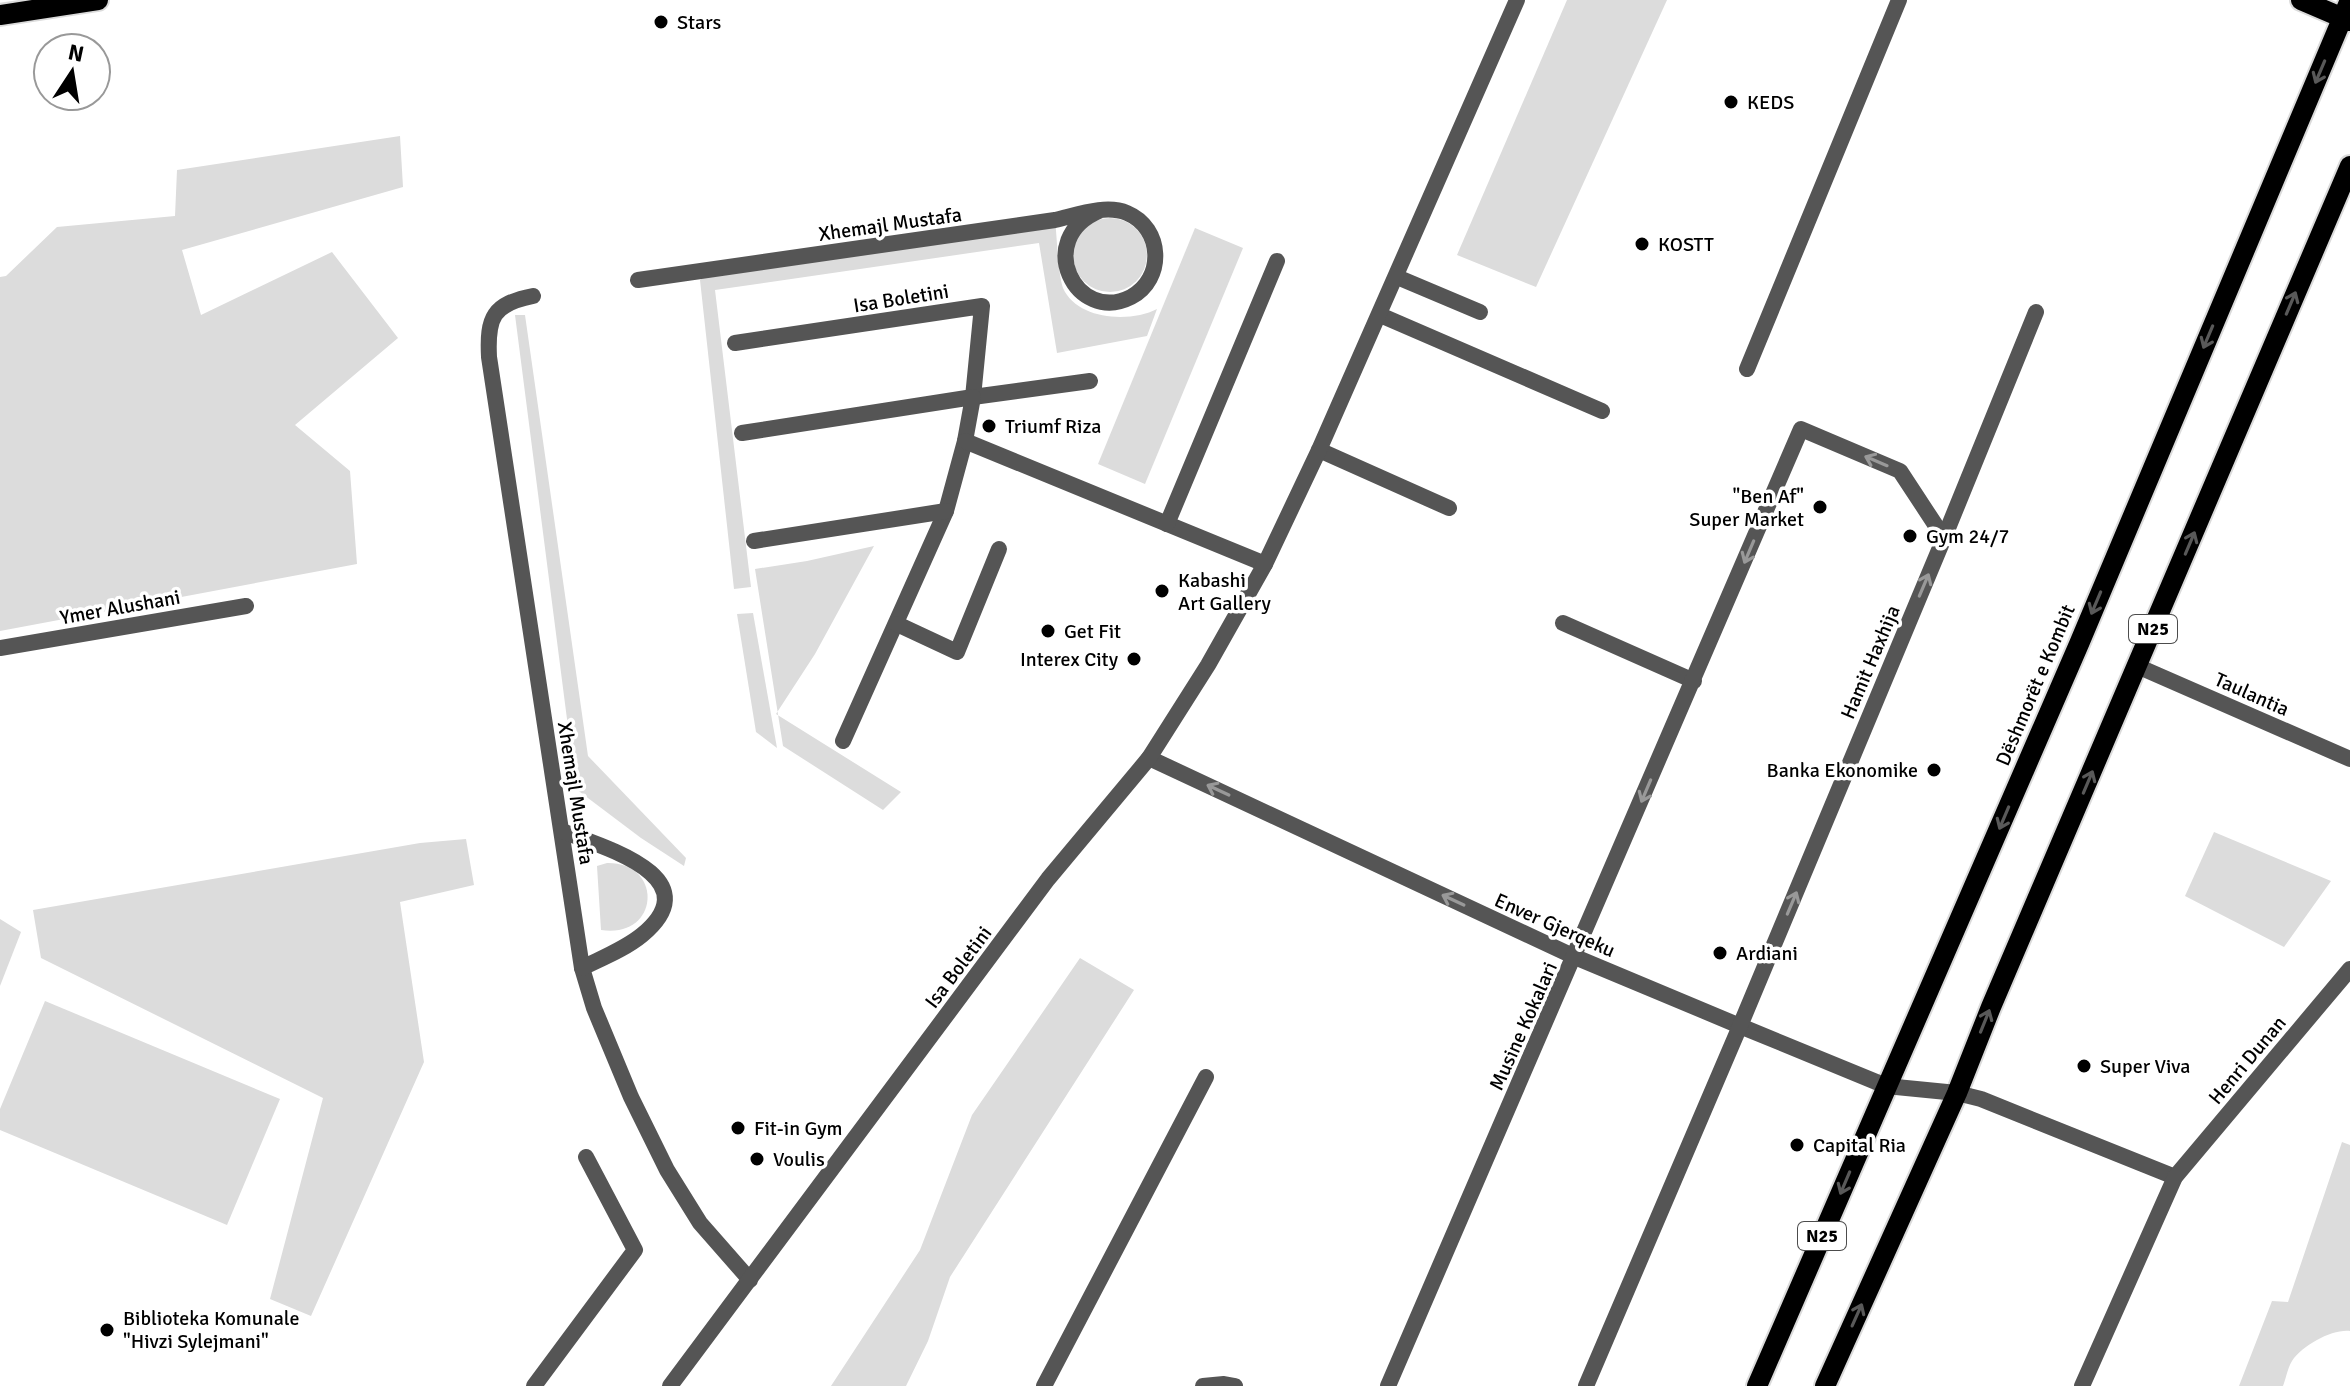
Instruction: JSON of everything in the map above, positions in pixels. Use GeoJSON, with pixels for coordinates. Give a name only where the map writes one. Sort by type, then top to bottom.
{"type":"FeatureCollection","features":[{"type":"Feature","properties":{"kind":"main road"},"geometry":{"type":"LineString","coordinates":[[0,15],[98,0]]}},
{"type":"Feature","properties":{"kind":"main road"},"geometry":{"type":"LineString","coordinates":[[2301,0],[2348,13]]}},
{"type":"Feature","properties":{"kind":"main road","name":"Dëshmorët e Kombit"},"geometry":{"type":"LineString","coordinates":[[1757,1386],[1935,980],[2348,13]]}},
{"type":"Feature","properties":{"kind":"main road","name":"N25"},"geometry":{"type":"LineString","coordinates":[[1825,1386],[1957,1093],[2350,166]]}},
{"type":"Feature","properties":{"kind":"street","name":"Isa Boletini"},"geometry":{"type":"LineString","coordinates":[[670,1386],[1048,879],[1149,758],[1208,665],[1265,564],[1319,450],[1517,0]]}},
{"type":"Feature","properties":{"kind":"street"},"geometry":{"type":"LineString","coordinates":[[1747,369],[1899,0]]}},
{"type":"Feature","properties":{"kind":"street","name":"Xhemajl Mustafa"},"geometry":{"type":"LineString","coordinates":[[638,280],[1010,227],[1099,211],[1113,210],[1141,222],[1151,233],[1156,247],[1156,263],[1151,278],[1130,298],[1115,302],[1099,301],[1085,295],[1074,285],[1064,256],[1066,241],[1074,228],[1084,217],[1099,211]]}},
{"type":"Feature","properties":{"kind":"street"},"geometry":{"type":"LineString","coordinates":[[1167,524],[1277,261]]}},
{"type":"Feature","properties":{"kind":"street"},"geometry":{"type":"LineString","coordinates":[[1397,277],[1480,312]]}},
{"type":"Feature","properties":{"kind":"street","name":"Xhemajl Mustafa"},"geometry":{"type":"LineString","coordinates":[[533,296],[509,301],[498,310],[489,323],[488,338],[526,610],[582,968],[594,1008],[625,1085],[667,1170],[700,1223],[750,1280]]}},
{"type":"Feature","properties":{"kind":"street","name":"Isa Boletini"},"geometry":{"type":"LineString","coordinates":[[735,343],[982,306],[973,397],[946,511],[843,741]]}},
{"type":"Feature","properties":{"kind":"street","name":"Hamit Haxhija"},"geometry":{"type":"LineString","coordinates":[[1586,1386],[1740,1026],[2036,312]]}},
{"type":"Feature","properties":{"kind":"street"},"geometry":{"type":"LineString","coordinates":[[1380,315],[1602,411]]}},
{"type":"Feature","properties":{"kind":"street"},"geometry":{"type":"LineString","coordinates":[[742,433],[1090,381]]}},
{"type":"Feature","properties":{"kind":"street","name":"Musine Kokalari"},"geometry":{"type":"LineString","coordinates":[[1388,1386],[1801,429],[1900,471],[1944,538]]}},
{"type":"Feature","properties":{"kind":"street"},"geometry":{"type":"LineString","coordinates":[[965,441],[1265,564]]}},
{"type":"Feature","properties":{"kind":"street"},"geometry":{"type":"LineString","coordinates":[[1319,450],[1449,508]]}},
{"type":"Feature","properties":{"kind":"street"},"geometry":{"type":"LineString","coordinates":[[754,541],[946,511]]}},
{"type":"Feature","properties":{"kind":"street"},"geometry":{"type":"LineString","coordinates":[[897,624],[957,652],[999,549]]}},
{"type":"Feature","properties":{"kind":"street","name":"Ymer Alushani"},"geometry":{"type":"LineString","coordinates":[[0,648],[246,606]]}},
{"type":"Feature","properties":{"kind":"street"},"geometry":{"type":"LineString","coordinates":[[1563,623],[1694,681]]}},
{"type":"Feature","properties":{"kind":"street","name":"Taulantia"},"geometry":{"type":"LineString","coordinates":[[2137,666],[2350,759]]}},
{"type":"Feature","properties":{"kind":"street","name":"Enver Gjerqeku"},"geometry":{"type":"LineString","coordinates":[[1149,758],[1575,957],[1886,1086],[1957,1093],[1981,1099],[2175,1177]]}},
{"type":"Feature","properties":{"kind":"street"},"geometry":{"type":"LineString","coordinates":[[562,831],[642,865],[658,878],[664,892],[663,907],[654,923],[640,937],[582,968]]}},
{"type":"Feature","properties":{"kind":"street","name":"Henri Dunan"},"geometry":{"type":"LineString","coordinates":[[2082,1386],[2175,1177],[2350,969]]}},
{"type":"Feature","properties":{"kind":"street"},"geometry":{"type":"LineString","coordinates":[[1044,1386],[1206,1077]]}},
{"type":"Feature","properties":{"kind":"street"},"geometry":{"type":"LineString","coordinates":[[534,1386],[635,1250],[586,1157]]}},
{"type":"Feature","properties":{"kind":"street"},"geometry":{"type":"LineString","coordinates":[[1203,1386],[1235,1386]]}},
{"type":"Feature","properties":{"kind":"shaded area"},"geometry":{"type":"Polygon","coordinates":[[[1567,0],[1667,0],[1536,287],[1457,255],[1567,0]]]}},
{"type":"Feature","properties":{"kind":"shaded area"},"geometry":{"type":"Polygon","coordinates":[[[400,136],[403,187],[182,250],[201,315],[332,252],[398,338],[295,425],[350,471],[357,564],[0,631],[0,277],[6,276],[57,227],[175,216],[177,170],[400,136]]]}},
{"type":"Feature","properties":{"kind":"shaded area"},"geometry":{"type":"Polygon","coordinates":[[[1110,218],[1124,221],[1136,229],[1144,241],[1147,255],[1144,269],[1136,281],[1124,289],[1110,292],[1096,289],[1084,281],[1076,269],[1073,255],[1076,241],[1084,229],[1096,221],[1110,218]]]}},
{"type":"Feature","properties":{"kind":"shaded area"},"geometry":{"type":"Polygon","coordinates":[[[1055,220],[1061,282],[1070,299],[1080,307],[1105,316],[1133,316],[1157,309],[1147,336],[1057,353],[1039,243],[715,290],[751,587],[734,589],[700,280],[714,270],[1055,220]]]}},
{"type":"Feature","properties":{"kind":"shaded area"},"geometry":{"type":"Polygon","coordinates":[[[1195,228],[1243,248],[1145,484],[1098,464],[1195,228]]]}},
{"type":"Feature","properties":{"kind":"shaded area"},"geometry":{"type":"Polygon","coordinates":[[[515,315],[525,315],[588,756],[686,858],[684,866],[576,789],[515,315]]]}},
{"type":"Feature","properties":{"kind":"shaded area"},"geometry":{"type":"Polygon","coordinates":[[[874,546],[815,654],[778,712],[755,569],[874,546]]]}},
{"type":"Feature","properties":{"kind":"shaded area"},"geometry":{"type":"Polygon","coordinates":[[[753,613],[777,748],[756,732],[737,614],[753,613]]]}},
{"type":"Feature","properties":{"kind":"shaded area"},"geometry":{"type":"Polygon","coordinates":[[[778,715],[901,792],[883,810],[783,746],[778,715]]]}},
{"type":"Feature","properties":{"kind":"shaded area"},"geometry":{"type":"Polygon","coordinates":[[[2214,832],[2331,881],[2284,947],[2185,896],[2214,832]]]}},
{"type":"Feature","properties":{"kind":"shaded area"},"geometry":{"type":"Polygon","coordinates":[[[466,839],[474,885],[400,902],[424,1062],[311,1316],[270,1299],[323,1098],[41,958],[33,910],[420,843],[466,839]]]}},
{"type":"Feature","properties":{"kind":"shaded area"},"geometry":{"type":"Polygon","coordinates":[[[607,863],[626,866],[638,874],[646,886],[648,900],[644,912],[635,923],[621,930],[601,930],[597,866],[607,863]]]}},
{"type":"Feature","properties":{"kind":"shaded area"},"geometry":{"type":"Polygon","coordinates":[[[0,919],[21,932],[0,986],[0,919]]]}},
{"type":"Feature","properties":{"kind":"shaded area"},"geometry":{"type":"Polygon","coordinates":[[[1080,958],[1134,990],[950,1277],[928,1341],[906,1386],[831,1386],[920,1250],[972,1115],[1080,958]]]}},
{"type":"Feature","properties":{"kind":"shaded area"},"geometry":{"type":"Polygon","coordinates":[[[45,1001],[280,1099],[227,1225],[0,1130],[0,1109],[45,1001]]]}},
{"type":"Feature","properties":{"kind":"shaded area"},"geometry":{"type":"Polygon","coordinates":[[[2342,1142],[2350,1145],[2350,1331],[2327,1335],[2303,1349],[2291,1363],[2283,1386],[2239,1386],[2272,1301],[2288,1302],[2342,1142]]]}},
{"type":"Feature","properties":{"kind":"place","name":"Stars"},"geometry":{"type":"Point","coordinates":[661,22]}},
{"type":"Feature","properties":{"kind":"place","name":"KEDS"},"geometry":{"type":"Point","coordinates":[1731,102]}},
{"type":"Feature","properties":{"kind":"place","name":"KOSTT"},"geometry":{"type":"Point","coordinates":[1642,244]}},
{"type":"Feature","properties":{"kind":"place","name":"Triumf Riza"},"geometry":{"type":"Point","coordinates":[989,426]}},
{"type":"Feature","properties":{"kind":"place","name":"\"Ben Af\" Super Market"},"geometry":{"type":"Point","coordinates":[1820,507]}},
{"type":"Feature","properties":{"kind":"place","name":"Gym 24/7"},"geometry":{"type":"Point","coordinates":[1910,536]}},
{"type":"Feature","properties":{"kind":"place","name":"Kabashi Art Gallery"},"geometry":{"type":"Point","coordinates":[1162,591]}},
{"type":"Feature","properties":{"kind":"place","name":"Get Fit"},"geometry":{"type":"Point","coordinates":[1048,631]}},
{"type":"Feature","properties":{"kind":"place","name":"Interex City"},"geometry":{"type":"Point","coordinates":[1134,659]}},
{"type":"Feature","properties":{"kind":"place","name":"Banka Ekonomike"},"geometry":{"type":"Point","coordinates":[1934,770]}},
{"type":"Feature","properties":{"kind":"place","name":"Ardiani"},"geometry":{"type":"Point","coordinates":[1720,953]}},
{"type":"Feature","properties":{"kind":"place","name":"Super Viva"},"geometry":{"type":"Point","coordinates":[2084,1066]}},
{"type":"Feature","properties":{"kind":"place","name":"Fit-in Gym"},"geometry":{"type":"Point","coordinates":[738,1128]}},
{"type":"Feature","properties":{"kind":"place","name":"Capital Ria"},"geometry":{"type":"Point","coordinates":[1797,1145]}},
{"type":"Feature","properties":{"kind":"place","name":"Voulis"},"geometry":{"type":"Point","coordinates":[757,1159]}},
{"type":"Feature","properties":{"kind":"place","name":"Biblioteka Komunale \"Hivzi Sylejmani\""},"geometry":{"type":"Point","coordinates":[107,1330]}}]}
